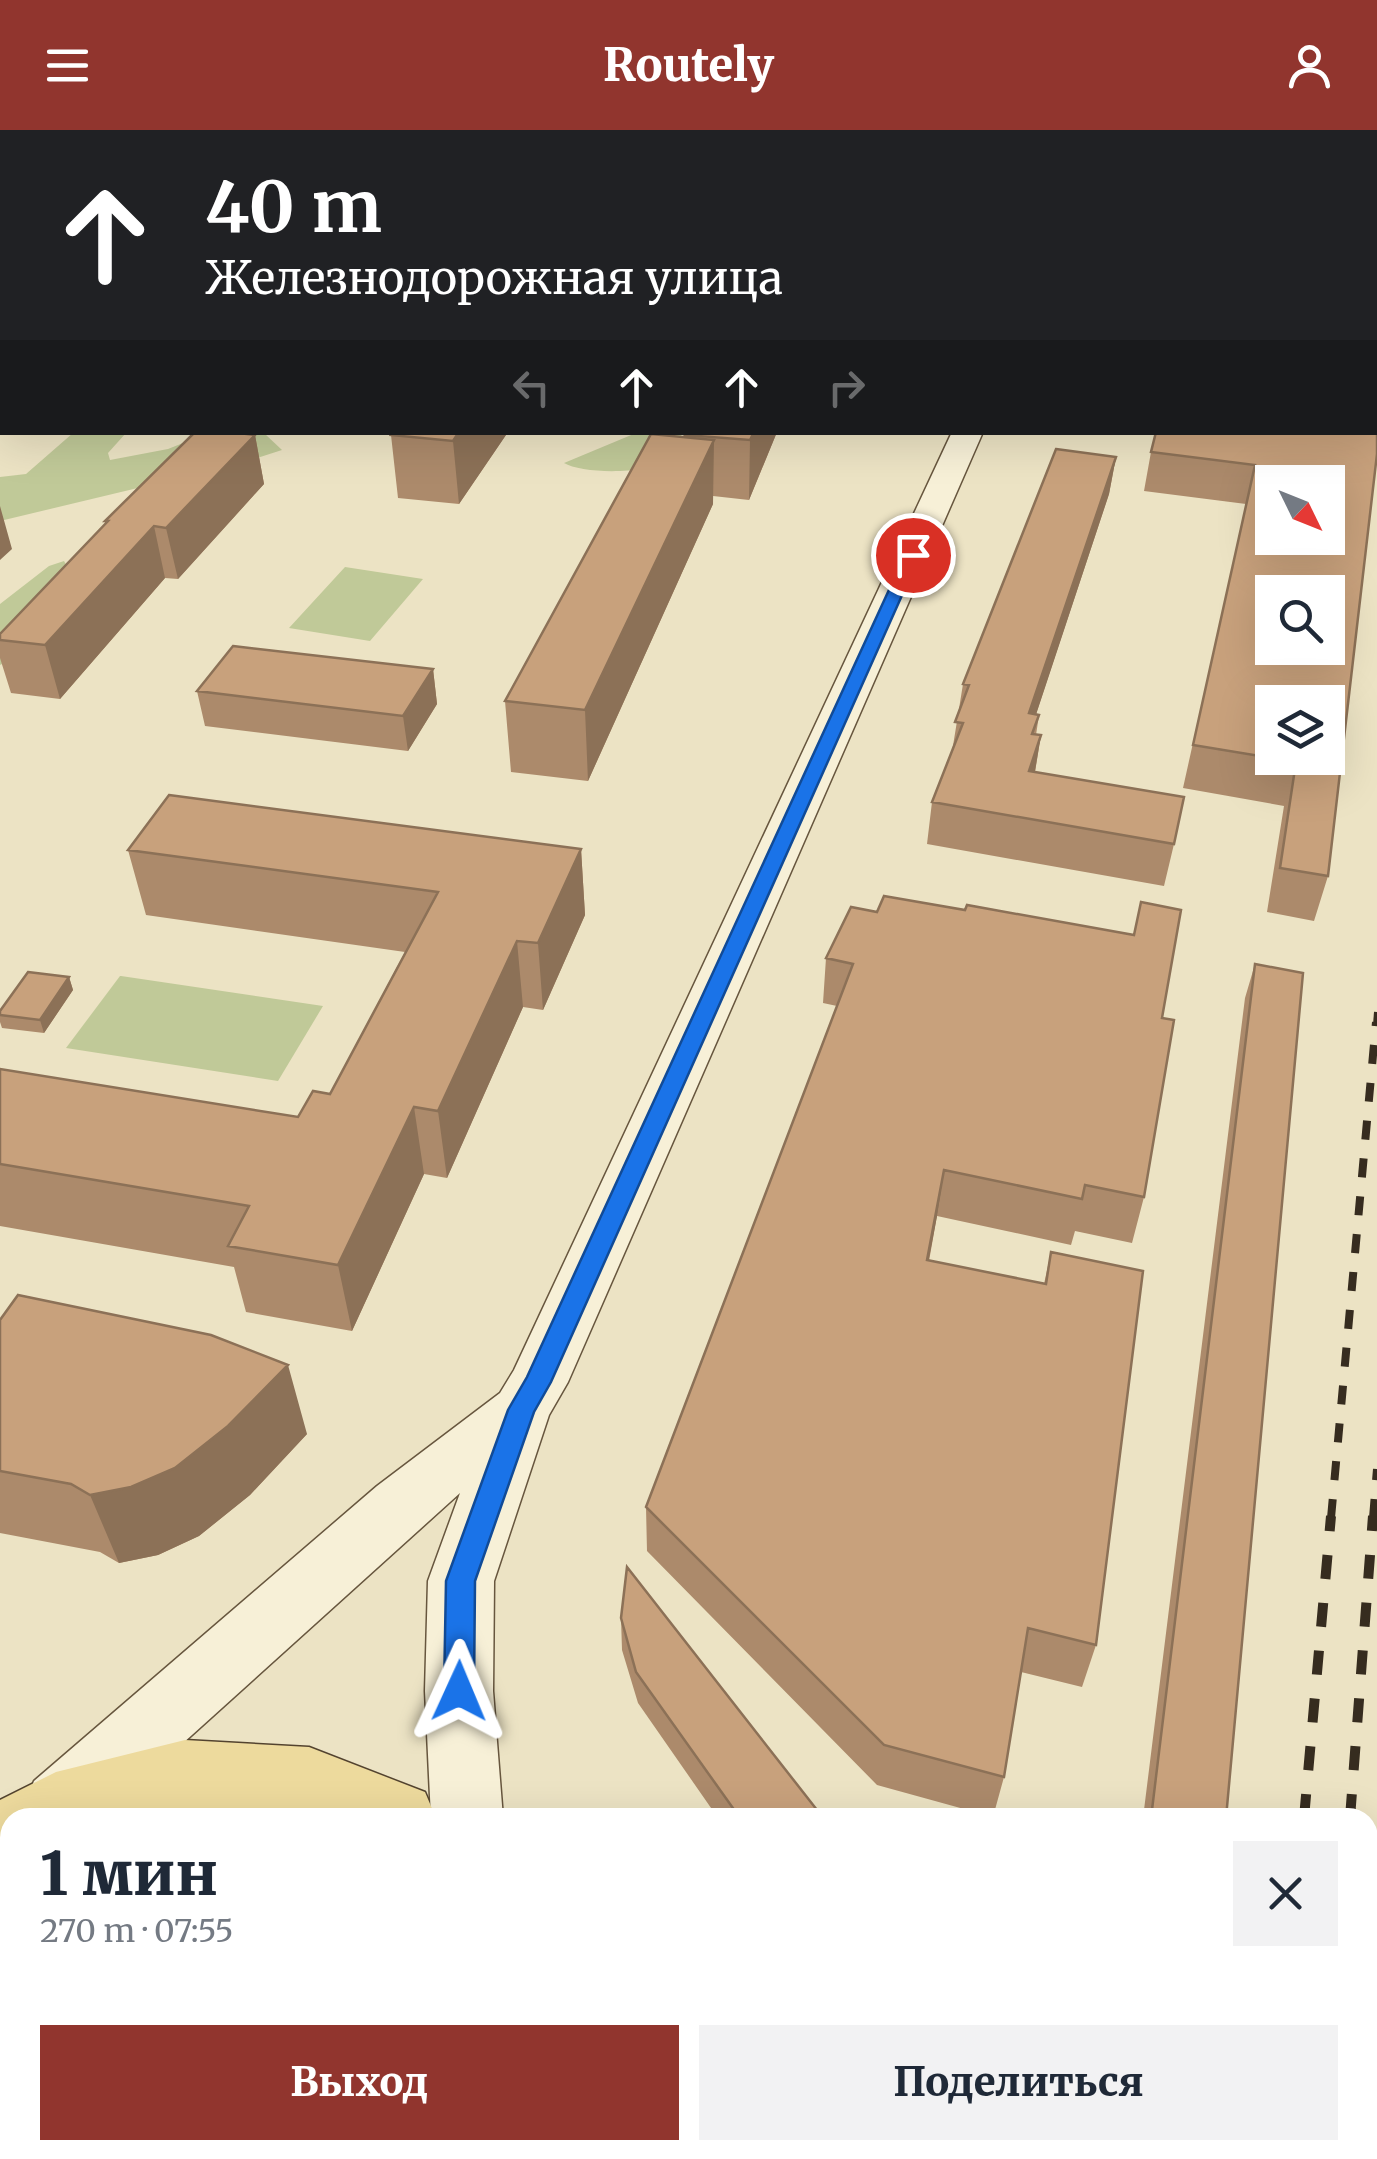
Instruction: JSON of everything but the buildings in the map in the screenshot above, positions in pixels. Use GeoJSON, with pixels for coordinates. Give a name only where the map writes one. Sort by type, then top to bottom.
{"type":"FeatureCollection","features":[{"type":"Feature","properties":{"kind":"main road"},"geometry":{"type":"LineString","coordinates":[[82,1808],[185,1776],[309,1783],[373,1808]]}},
{"type":"Feature","properties":{"kind":"street"},"geometry":{"type":"LineString","coordinates":[[467,1808],[459,1691],[460,1581],[522,1410],[967,435]]}},
{"type":"Feature","properties":{"kind":"street"},"geometry":{"type":"LineString","coordinates":[[47,1808],[399,1505],[522,1410]]}},
{"type":"Feature","properties":{"kind":"green space"},"geometry":{"type":"Polygon","coordinates":[[[71,435],[124,435],[108,453],[110,460],[168,449],[193,439],[231,435],[266,435],[282,450],[0,521],[0,477],[26,474],[71,435]]]}},
{"type":"Feature","properties":{"kind":"green space"},"geometry":{"type":"Polygon","coordinates":[[[631,435],[682,435],[665,459],[645,468],[600,471],[564,463],[631,435]]]}},
{"type":"Feature","properties":{"kind":"green space"},"geometry":{"type":"Polygon","coordinates":[[[64,561],[68,568],[10,660],[0,665],[0,604],[49,566],[64,561]]]}},
{"type":"Feature","properties":{"kind":"green space"},"geometry":{"type":"Polygon","coordinates":[[[345,567],[423,579],[370,641],[289,628],[345,567]]]}},
{"type":"Feature","properties":{"kind":"green space"},"geometry":{"type":"Polygon","coordinates":[[[120,976],[323,1006],[278,1081],[66,1048],[120,976]]]}},
{"type":"Feature","properties":{"kind":"railway"},"geometry":{"type":"LineString","coordinates":[[1376,1025],[1377,1012]]}},
{"type":"Feature","properties":{"kind":"railway"},"geometry":{"type":"LineString","coordinates":[[1331,1518],[1376,1022]]}},
{"type":"Feature","properties":{"kind":"railway"},"geometry":{"type":"LineString","coordinates":[[1373,1518],[1377,1469]]}},
{"type":"Feature","properties":{"kind":"railway"},"geometry":{"type":"LineString","coordinates":[[1305,1808],[1331,1516]]}},
{"type":"Feature","properties":{"kind":"railway"},"geometry":{"type":"LineString","coordinates":[[1351,1808],[1373,1516]]}},
{"type":"Feature","properties":{"kind":"route"},"geometry":{"type":"LineString","coordinates":[[459,1691],[460,1581],[522,1410],[913,555]]}}]}
